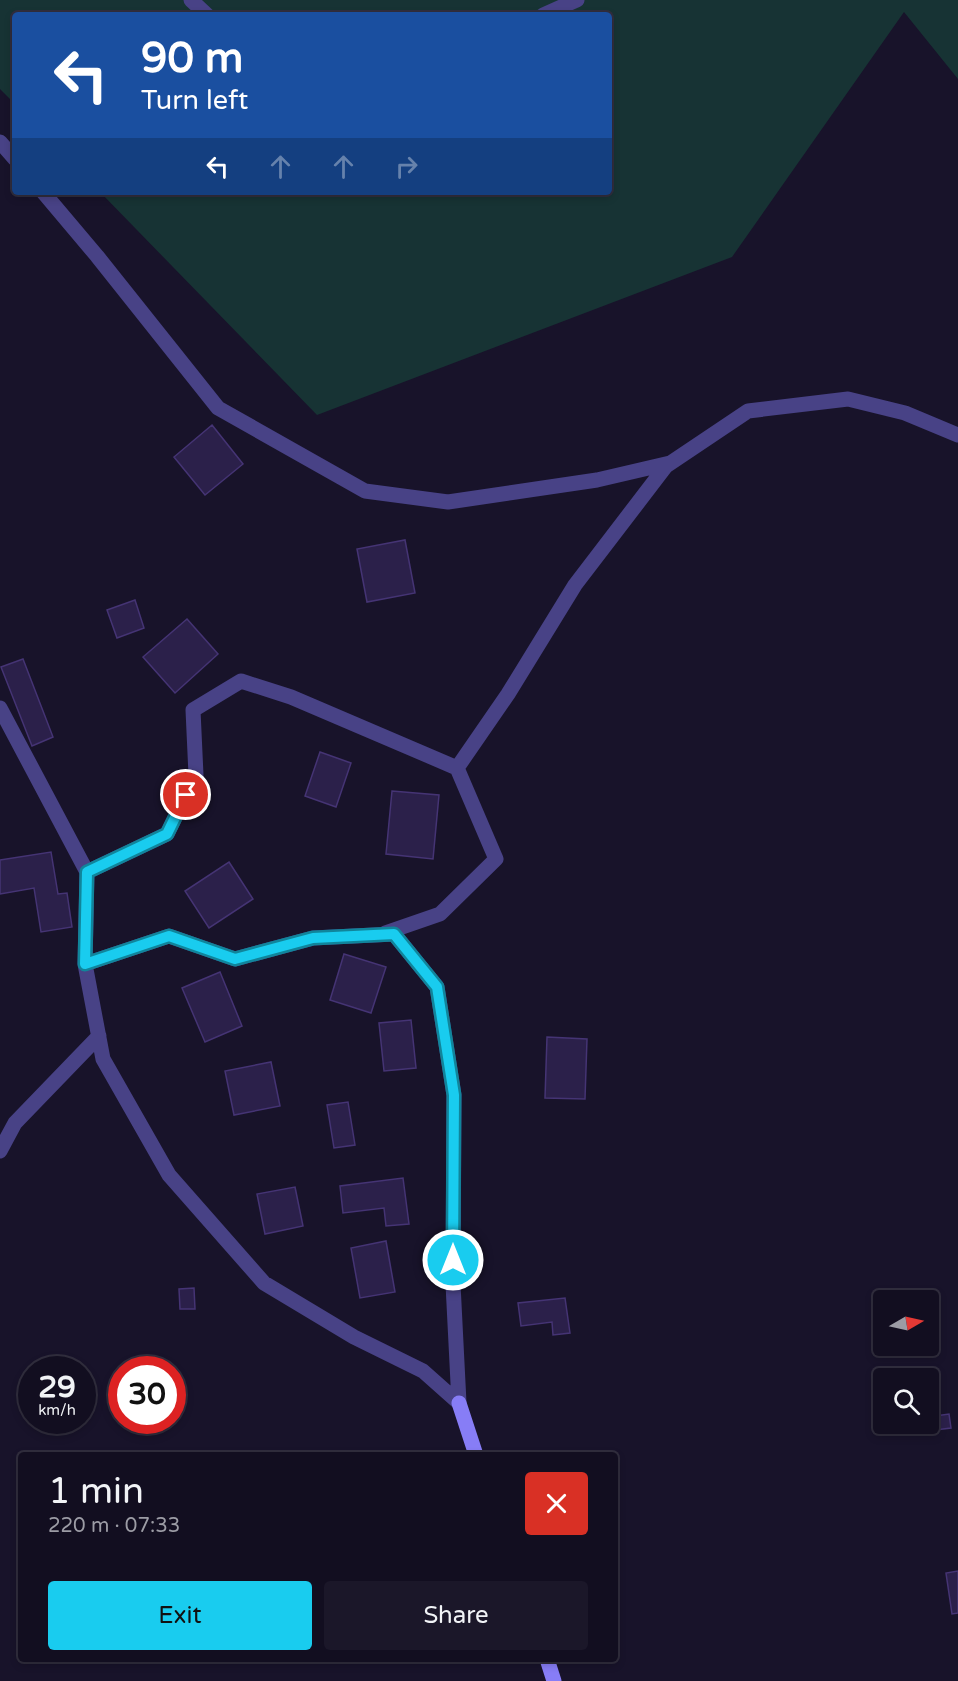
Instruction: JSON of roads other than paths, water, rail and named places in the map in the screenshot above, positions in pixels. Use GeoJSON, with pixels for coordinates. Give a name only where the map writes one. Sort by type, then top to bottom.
{"type":"FeatureCollection","features":[{"type":"Feature","properties":{"kind":"street"},"geometry":{"type":"LineString","coordinates":[[191,0],[204,12]]}},
{"type":"Feature","properties":{"kind":"street"},"geometry":{"type":"LineString","coordinates":[[550,12],[577,0]]}},
{"type":"Feature","properties":{"kind":"street"},"geometry":{"type":"LineString","coordinates":[[0,142],[12,156]]}},
{"type":"Feature","properties":{"kind":"street"},"geometry":{"type":"LineString","coordinates":[[46,195],[105,265],[218,408],[365,491],[448,502],[597,480],[670,463]]}},
{"type":"Feature","properties":{"kind":"street"},"geometry":{"type":"LineString","coordinates":[[457,768],[507,694],[575,585],[670,463],[748,411],[848,399],[905,413],[958,435]]}},
{"type":"Feature","properties":{"kind":"street"},"geometry":{"type":"LineString","coordinates":[[87,872],[167,834],[196,775],[193,710],[241,681],[291,697],[457,768],[496,859],[440,914],[379,935]]}},
{"type":"Feature","properties":{"kind":"street"},"geometry":{"type":"LineString","coordinates":[[0,708],[87,872],[85,964],[104,1059],[169,1174],[264,1282],[354,1337],[423,1371],[459,1403]]}},
{"type":"Feature","properties":{"kind":"street"},"geometry":{"type":"LineString","coordinates":[[85,964],[169,936],[235,959],[313,938],[394,934],[437,987],[454,1095],[453,1284],[459,1403],[475,1452]]}},
{"type":"Feature","properties":{"kind":"street"},"geometry":{"type":"LineString","coordinates":[[0,1151],[15,1123],[99,1036]]}},
{"type":"Feature","properties":{"kind":"street"},"geometry":{"type":"LineString","coordinates":[[548,1662],[554,1681]]}}]}
